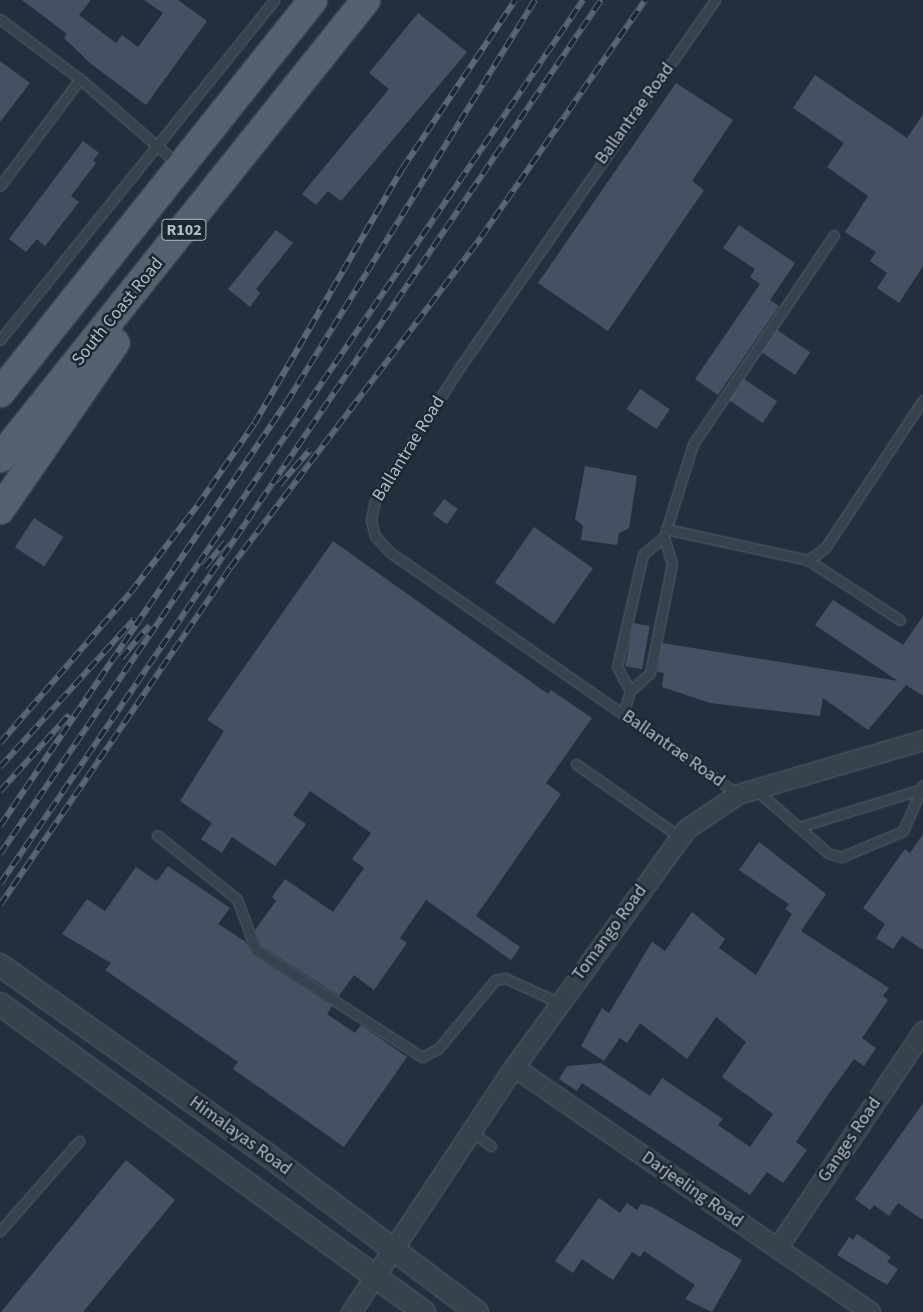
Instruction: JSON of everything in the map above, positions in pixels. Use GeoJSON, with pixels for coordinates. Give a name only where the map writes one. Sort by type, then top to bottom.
{"type":"FeatureCollection","features":[{"type":"Feature","properties":{"kind":"main road","name":"R102"},"geometry":{"type":"LineString","coordinates":[[0,392],[313,0]]}},
{"type":"Feature","properties":{"kind":"main road","name":"South Coast Road"},"geometry":{"type":"LineString","coordinates":[[0,458],[136,291],[366,0]]}},
{"type":"Feature","properties":{"kind":"main road"},"geometry":{"type":"LineString","coordinates":[[239,92],[275,116]]}},
{"type":"Feature","properties":{"kind":"main road"},"geometry":{"type":"LineString","coordinates":[[0,510],[116,342],[136,291]]}},
{"type":"Feature","properties":{"kind":"main road"},"geometry":{"type":"LineString","coordinates":[[0,371],[77,294]]}},
{"type":"Feature","properties":{"kind":"street","name":"Tomango Road"},"geometry":{"type":"LineString","coordinates":[[351,1312],[391,1248],[514,1067],[680,837],[704,814],[747,792],[923,740]]}},
{"type":"Feature","properties":{"kind":"street","name":"Himalayas Road"},"geometry":{"type":"LineString","coordinates":[[6,970],[477,1312]]}},
{"type":"Feature","properties":{"kind":"street","name":"Himalayas Road"},"geometry":{"type":"LineString","coordinates":[[0,1004],[424,1312]]}},
{"type":"Feature","properties":{"kind":"street","name":"Ganges Road"},"geometry":{"type":"LineString","coordinates":[[776,1248],[923,1031]]}},
{"type":"Feature","properties":{"kind":"street","name":"Darjeeling Road"},"geometry":{"type":"LineString","coordinates":[[514,1067],[870,1312]]}},
{"type":"Feature","properties":{"kind":"lane"},"geometry":{"type":"LineString","coordinates":[[0,340],[274,0]]}},
{"type":"Feature","properties":{"kind":"lane","name":"Ballantrae Road"},"geometry":{"type":"LineString","coordinates":[[715,0],[564,211],[372,509],[373,530],[382,546],[623,714],[799,827],[828,853],[841,857],[903,831],[922,787]]}},
{"type":"Feature","properties":{"kind":"lane"},"geometry":{"type":"LineString","coordinates":[[0,18],[80,79],[180,165]]}},
{"type":"Feature","properties":{"kind":"lane"},"geometry":{"type":"LineString","coordinates":[[0,186],[80,79]]}},
{"type":"Feature","properties":{"kind":"lane"},"geometry":{"type":"LineString","coordinates":[[630,692],[617,667],[643,554],[665,533],[693,444],[834,235]]}},
{"type":"Feature","properties":{"kind":"lane"},"geometry":{"type":"LineString","coordinates":[[808,560],[825,548],[923,400]]}},
{"type":"Feature","properties":{"kind":"lane"},"geometry":{"type":"LineString","coordinates":[[623,714],[630,692],[650,673],[672,564],[665,533]]}},
{"type":"Feature","properties":{"kind":"lane"},"geometry":{"type":"LineString","coordinates":[[665,533],[808,560],[900,620]]}},
{"type":"Feature","properties":{"kind":"lane"},"geometry":{"type":"LineString","coordinates":[[576,764],[680,837]]}},
{"type":"Feature","properties":{"kind":"lane"},"geometry":{"type":"LineString","coordinates":[[799,827],[922,787]]}},
{"type":"Feature","properties":{"kind":"lane"},"geometry":{"type":"LineString","coordinates":[[158,835],[237,899],[256,950],[422,1057],[438,1049],[495,980],[505,978],[560,1003]]}},
{"type":"Feature","properties":{"kind":"lane"},"geometry":{"type":"LineString","coordinates":[[470,1131],[490,1146]]}},
{"type":"Feature","properties":{"kind":"lane"},"geometry":{"type":"LineString","coordinates":[[0,1231],[79,1141]]}},
{"type":"Feature","properties":{"kind":"building"},"geometry":{"type":"Polygon","coordinates":[[[22,0],[91,0],[79,15],[116,43],[122,35],[138,47],[163,13],[144,0],[178,0],[207,21],[146,105],[90,63],[64,38],[67,34],[22,0]]]}},
{"type":"Feature","properties":{"kind":"building"},"geometry":{"type":"Polygon","coordinates":[[[418,13],[467,52],[341,201],[328,191],[316,205],[302,194],[389,89],[369,73],[418,13]]]}},
{"type":"Feature","properties":{"kind":"building"},"geometry":{"type":"Polygon","coordinates":[[[0,61],[30,83],[0,122],[0,61]]]}},
{"type":"Feature","properties":{"kind":"building"},"geometry":{"type":"Polygon","coordinates":[[[815,75],[907,138],[923,114],[923,266],[899,303],[877,288],[887,273],[870,261],[876,252],[845,232],[868,196],[827,167],[844,143],[793,108],[815,75]]]}},
{"type":"Feature","properties":{"kind":"building"},"geometry":{"type":"Polygon","coordinates":[[[676,83],[733,120],[692,181],[704,190],[608,331],[538,283],[676,83]]]}},
{"type":"Feature","properties":{"kind":"building"},"geometry":{"type":"Polygon","coordinates":[[[83,141],[99,153],[93,161],[96,163],[71,196],[79,202],[45,246],[37,239],[26,252],[9,239],[83,141]]]}},
{"type":"Feature","properties":{"kind":"building"},"geometry":{"type":"Polygon","coordinates":[[[739,225],[795,263],[770,300],[779,306],[718,395],[695,379],[760,284],[750,277],[755,269],[723,248],[739,225]]]}},
{"type":"Feature","properties":{"kind":"building"},"geometry":{"type":"Polygon","coordinates":[[[276,230],[293,243],[256,289],[260,293],[250,307],[228,289],[276,230]]]}},
{"type":"Feature","properties":{"kind":"building"},"geometry":{"type":"Polygon","coordinates":[[[777,330],[810,352],[795,375],[762,352],[777,330]]]}},
{"type":"Feature","properties":{"kind":"building"},"geometry":{"type":"Polygon","coordinates":[[[744,379],[777,401],[763,423],[729,401],[744,379]]]}},
{"type":"Feature","properties":{"kind":"building"},"geometry":{"type":"Polygon","coordinates":[[[640,389],[670,409],[656,429],[627,409],[640,389]]]}},
{"type":"Feature","properties":{"kind":"building"},"geometry":{"type":"Polygon","coordinates":[[[585,466],[637,476],[629,528],[619,533],[617,545],[581,540],[583,526],[575,519],[585,466]]]}},
{"type":"Feature","properties":{"kind":"building"},"geometry":{"type":"Polygon","coordinates":[[[444,499],[458,509],[447,524],[433,514],[444,499]]]}},
{"type":"Feature","properties":{"kind":"building"},"geometry":{"type":"Polygon","coordinates":[[[34,518],[63,537],[44,566],[15,547],[34,518]]]}},
{"type":"Feature","properties":{"kind":"building"},"geometry":{"type":"Polygon","coordinates":[[[534,527],[593,568],[554,624],[495,583],[534,527]]]}},
{"type":"Feature","properties":{"kind":"building"},"geometry":{"type":"Polygon","coordinates":[[[333,541],[548,694],[551,690],[592,718],[546,783],[561,794],[476,916],[520,947],[511,960],[426,900],[400,938],[407,943],[374,990],[354,975],[339,996],[261,946],[255,930],[276,901],[272,897],[285,879],[333,912],[364,868],[352,859],[371,833],[310,791],[293,815],[306,824],[275,866],[232,837],[222,853],[201,839],[212,823],[180,801],[224,731],[207,720],[333,541]]]}},
{"type":"Feature","properties":{"kind":"building"},"geometry":{"type":"Polygon","coordinates":[[[833,600],[903,645],[923,616],[923,696],[906,685],[868,730],[823,698],[820,716],[710,703],[662,687],[664,673],[657,672],[662,643],[898,681],[815,625],[833,600]]]}},
{"type":"Feature","properties":{"kind":"building"},"geometry":{"type":"Polygon","coordinates":[[[633,623],[650,626],[642,669],[625,666],[633,623]]]}},
{"type":"Feature","properties":{"kind":"building"},"geometry":{"type":"Polygon","coordinates":[[[923,834],[923,950],[902,936],[893,949],[876,938],[885,924],[863,908],[905,849],[910,853],[923,834]]]}},
{"type":"Feature","properties":{"kind":"building"},"geometry":{"type":"Polygon","coordinates":[[[759,842],[826,894],[801,931],[889,988],[883,996],[888,1000],[862,1038],[876,1048],[864,1066],[854,1059],[828,1095],[796,1142],[807,1150],[783,1183],[767,1172],[750,1195],[582,1083],[577,1091],[559,1079],[567,1066],[601,1063],[650,1096],[662,1078],[723,1119],[718,1125],[750,1147],[773,1114],[722,1077],[746,1042],[716,1017],[687,1059],[640,1023],[627,1043],[620,1038],[604,1061],[581,1046],[602,1008],[609,1013],[652,942],[665,951],[692,912],[725,939],[719,948],[756,975],[792,914],[785,909],[789,904],[739,870],[759,842]]]}},
{"type":"Feature","properties":{"kind":"building"},"geometry":{"type":"Polygon","coordinates":[[[168,866],[230,908],[218,924],[246,942],[253,955],[332,1006],[327,1014],[355,1033],[361,1025],[407,1057],[344,1147],[233,1069],[238,1062],[105,970],[111,963],[62,934],[87,899],[105,911],[136,867],[157,881],[168,866]]]}},
{"type":"Feature","properties":{"kind":"building"},"geometry":{"type":"Polygon","coordinates":[[[923,1103],[923,1220],[898,1203],[889,1216],[874,1205],[870,1210],[855,1199],[923,1103]]]}},
{"type":"Feature","properties":{"kind":"building"},"geometry":{"type":"Polygon","coordinates":[[[126,1160],[175,1200],[83,1312],[1,1312],[126,1160]]]}},
{"type":"Feature","properties":{"kind":"building"},"geometry":{"type":"Polygon","coordinates":[[[599,1198],[620,1213],[627,1203],[637,1210],[641,1204],[652,1207],[742,1260],[712,1312],[685,1299],[695,1285],[644,1251],[640,1257],[632,1252],[613,1280],[582,1259],[573,1273],[555,1261],[599,1198]]]}},
{"type":"Feature","properties":{"kind":"building"},"geometry":{"type":"Polygon","coordinates":[[[857,1234],[891,1257],[887,1262],[898,1269],[887,1285],[837,1255],[849,1237],[853,1240],[857,1234]]]}},
{"type":"Feature","properties":{"kind":"railway"},"geometry":{"type":"LineString","coordinates":[[0,743],[130,593],[197,506],[254,424],[402,169],[515,0]]}},
{"type":"Feature","properties":{"kind":"railway"},"geometry":{"type":"LineString","coordinates":[[0,826],[286,403],[535,0]]}},
{"type":"Feature","properties":{"kind":"railway"},"geometry":{"type":"LineString","coordinates":[[0,854],[583,0]]}},
{"type":"Feature","properties":{"kind":"railway"},"geometry":{"type":"LineString","coordinates":[[0,884],[601,0]]}},
{"type":"Feature","properties":{"kind":"railway"},"geometry":{"type":"LineString","coordinates":[[0,905],[230,568],[481,237],[645,0]]}},
{"type":"Feature","properties":{"kind":"railway"},"geometry":{"type":"LineString","coordinates":[[279,485],[310,450]]}},
{"type":"Feature","properties":{"kind":"railway"},"geometry":{"type":"LineString","coordinates":[[204,567],[226,542]]}},
{"type":"Feature","properties":{"kind":"railway"},"geometry":{"type":"LineString","coordinates":[[0,767],[134,619]]}},
{"type":"Feature","properties":{"kind":"railway"},"geometry":{"type":"LineString","coordinates":[[121,658],[149,626]]}},
{"type":"Feature","properties":{"kind":"railway"},"geometry":{"type":"LineString","coordinates":[[0,791],[69,715]]}}]}
